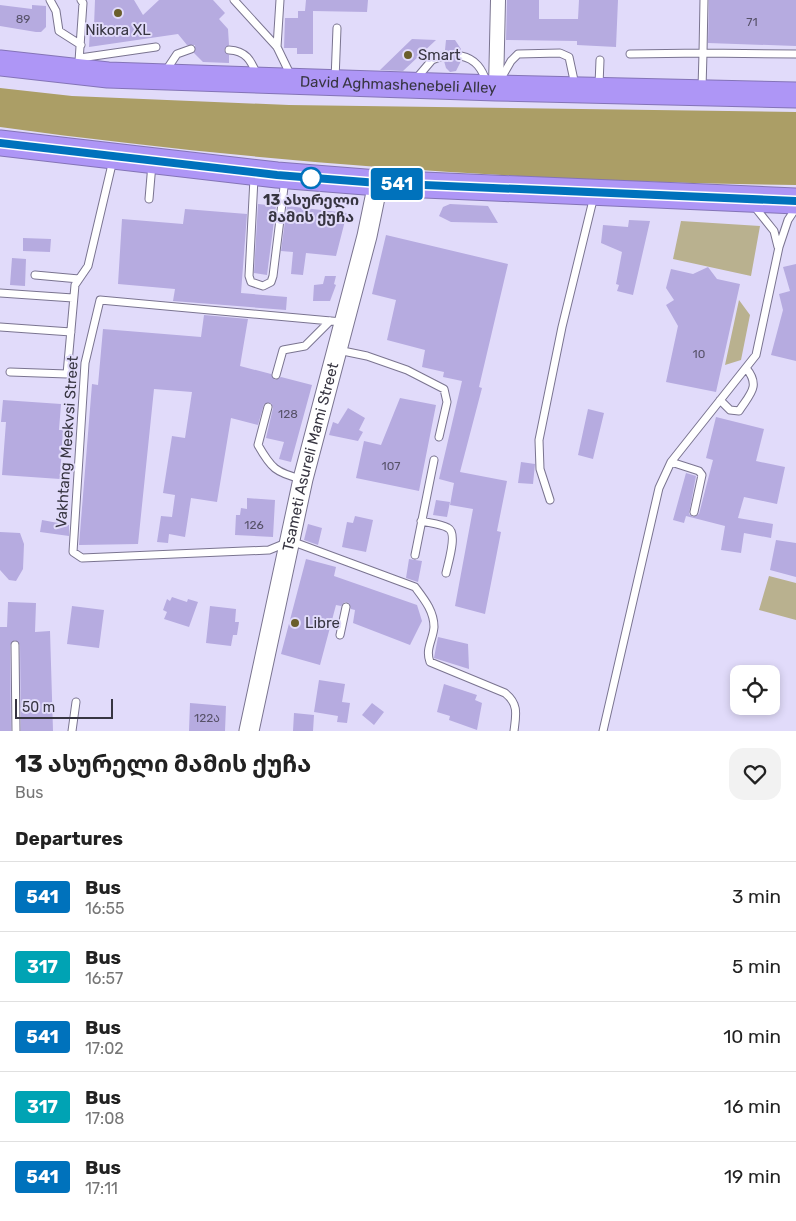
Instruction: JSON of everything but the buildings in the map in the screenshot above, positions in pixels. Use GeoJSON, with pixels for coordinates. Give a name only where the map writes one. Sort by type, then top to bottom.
{"type":"FeatureCollection","features":[{"type":"Feature","properties":{"kind":"highway","name":"David Aghmashenebeli Alley"},"geometry":{"type":"LineString","coordinates":[[0,63],[79,65],[162,76],[259,80],[796,95]]}},
{"type":"Feature","properties":{"kind":"highway"},"geometry":{"type":"LineString","coordinates":[[0,143],[285,176],[378,183],[796,201]]}},
{"type":"Feature","properties":{"kind":"street"},"geometry":{"type":"LineString","coordinates":[[493,88],[498,0]]}},
{"type":"Feature","properties":{"kind":"street","name":"Tsameti Asureli Mami Street"},"geometry":{"type":"LineString","coordinates":[[248,731],[303,480],[337,350],[338,322],[368,236],[378,183]]}},
{"type":"Feature","properties":{"kind":"lane"},"geometry":{"type":"LineString","coordinates":[[50,0],[56,11],[59,31],[81,45]]}},
{"type":"Feature","properties":{"kind":"lane"},"geometry":{"type":"LineString","coordinates":[[81,0],[79,65],[156,47]]}},
{"type":"Feature","properties":{"kind":"lane"},"geometry":{"type":"LineString","coordinates":[[234,0],[277,47],[293,81]]}},
{"type":"Feature","properties":{"kind":"lane"},"geometry":{"type":"LineString","coordinates":[[277,47],[280,0]]}},
{"type":"Feature","properties":{"kind":"lane"},"geometry":{"type":"LineString","coordinates":[[702,93],[704,0]]}},
{"type":"Feature","properties":{"kind":"lane"},"geometry":{"type":"LineString","coordinates":[[335,82],[337,28]]}},
{"type":"Feature","properties":{"kind":"lane"},"geometry":{"type":"LineString","coordinates":[[162,76],[177,54],[191,49]]}},
{"type":"Feature","properties":{"kind":"lane"},"geometry":{"type":"LineString","coordinates":[[229,50],[239,51],[251,58],[259,80]]}},
{"type":"Feature","properties":{"kind":"lane"},"geometry":{"type":"LineString","coordinates":[[461,56],[473,60],[482,70],[493,88],[510,61],[518,54],[560,53],[569,57],[587,90]]}},
{"type":"Feature","properties":{"kind":"lane"},"geometry":{"type":"LineString","coordinates":[[630,54],[796,54]]}},
{"type":"Feature","properties":{"kind":"lane"},"geometry":{"type":"LineString","coordinates":[[412,85],[432,60],[444,55]]}},
{"type":"Feature","properties":{"kind":"lane"},"geometry":{"type":"LineString","coordinates":[[587,90],[600,60]]}},
{"type":"Feature","properties":{"kind":"lane"},"geometry":{"type":"LineString","coordinates":[[10,372],[67,374],[75,285],[88,266],[114,157]]}},
{"type":"Feature","properties":{"kind":"lane"},"geometry":{"type":"LineString","coordinates":[[149,199],[152,161]]}},
{"type":"Feature","properties":{"kind":"lane"},"geometry":{"type":"LineString","coordinates":[[254,172],[249,280],[255,285],[267,286],[273,276],[285,176]]}},
{"type":"Feature","properties":{"kind":"lane"},"geometry":{"type":"LineString","coordinates":[[550,500],[540,469],[539,440],[562,327],[595,193]]}},
{"type":"Feature","properties":{"kind":"lane"},"geometry":{"type":"LineString","coordinates":[[749,200],[774,232],[778,247]]}},
{"type":"Feature","properties":{"kind":"lane"},"geometry":{"type":"LineString","coordinates":[[603,731],[659,488],[671,462],[756,356],[778,247],[788,220],[796,208]]}},
{"type":"Feature","properties":{"kind":"lane"},"geometry":{"type":"LineString","coordinates":[[34,275],[79,279]]}},
{"type":"Feature","properties":{"kind":"lane"},"geometry":{"type":"LineString","coordinates":[[0,293],[73,298]]}},
{"type":"Feature","properties":{"kind":"lane","name":"Vakhtang Meekvsi Street"},"geometry":{"type":"LineString","coordinates":[[291,541],[269,550],[82,558],[73,552],[85,364],[100,300],[338,322]]}},
{"type":"Feature","properties":{"kind":"lane"},"geometry":{"type":"LineString","coordinates":[[276,375],[283,350],[305,346],[338,322]]}},
{"type":"Feature","properties":{"kind":"lane"},"geometry":{"type":"LineString","coordinates":[[0,327],[71,332]]}},
{"type":"Feature","properties":{"kind":"lane"},"geometry":{"type":"LineString","coordinates":[[337,350],[367,356],[407,370],[444,389],[447,402],[439,437]]}},
{"type":"Feature","properties":{"kind":"lane"},"geometry":{"type":"LineString","coordinates":[[720,400],[730,410],[739,411],[754,384],[753,376],[746,368]]}},
{"type":"Feature","properties":{"kind":"lane"},"geometry":{"type":"LineString","coordinates":[[268,406],[258,445],[269,465],[282,474],[303,480]]}},
{"type":"Feature","properties":{"kind":"lane"},"geometry":{"type":"LineString","coordinates":[[415,555],[434,460]]}},
{"type":"Feature","properties":{"kind":"lane"},"geometry":{"type":"LineString","coordinates":[[671,462],[699,471],[702,475],[694,512]]}},
{"type":"Feature","properties":{"kind":"lane"},"geometry":{"type":"LineString","coordinates":[[421,521],[448,527],[452,531],[453,537],[446,573]]}},
{"type":"Feature","properties":{"kind":"lane"},"geometry":{"type":"LineString","coordinates":[[291,541],[356,569],[415,587],[427,603],[432,615],[434,627],[427,654],[430,662],[505,693],[514,700],[516,710],[514,731]]}},
{"type":"Feature","properties":{"kind":"lane"},"geometry":{"type":"LineString","coordinates":[[340,635],[346,607]]}},
{"type":"Feature","properties":{"kind":"lane"},"geometry":{"type":"LineString","coordinates":[[15,645],[16,731]]}},
{"type":"Feature","properties":{"kind":"lane"},"geometry":{"type":"LineString","coordinates":[[72,731],[76,702]]}},
{"type":"Feature","properties":{"kind":"shaded area"},"geometry":{"type":"Polygon","coordinates":[[[0,88],[72,96],[289,105],[796,112],[796,185],[596,180],[497,175],[297,160],[99,140],[0,127],[0,88]]]}},
{"type":"Feature","properties":{"kind":"shaded area"},"geometry":{"type":"Polygon","coordinates":[[[681,221],[760,226],[751,276],[673,259],[681,221]]]}},
{"type":"Feature","properties":{"kind":"shaded area"},"geometry":{"type":"Polygon","coordinates":[[[739,300],[750,315],[741,360],[725,365],[739,300]]]}},
{"type":"Feature","properties":{"kind":"shaded area"},"geometry":{"type":"Polygon","coordinates":[[[769,576],[796,583],[796,620],[759,610],[769,576]]]}},
{"type":"Feature","properties":{"kind":"bus line","name":"541"},"geometry":{"type":"LineString","coordinates":[[0,143],[277,175],[378,183],[796,201]]}},
{"type":"Feature","properties":{"kind":"place","name":"Nikora XL"},"geometry":{"type":"Point","coordinates":[118,13]}},
{"type":"Feature","properties":{"kind":"place","name":"Smart"},"geometry":{"type":"Point","coordinates":[408,55]}},
{"type":"Feature","properties":{"kind":"place","name":"13 ასურელი მამის ქუჩა"},"geometry":{"type":"Point","coordinates":[311,178]}},
{"type":"Feature","properties":{"kind":"place","name":"Libre"},"geometry":{"type":"Point","coordinates":[295,623]}}]}
